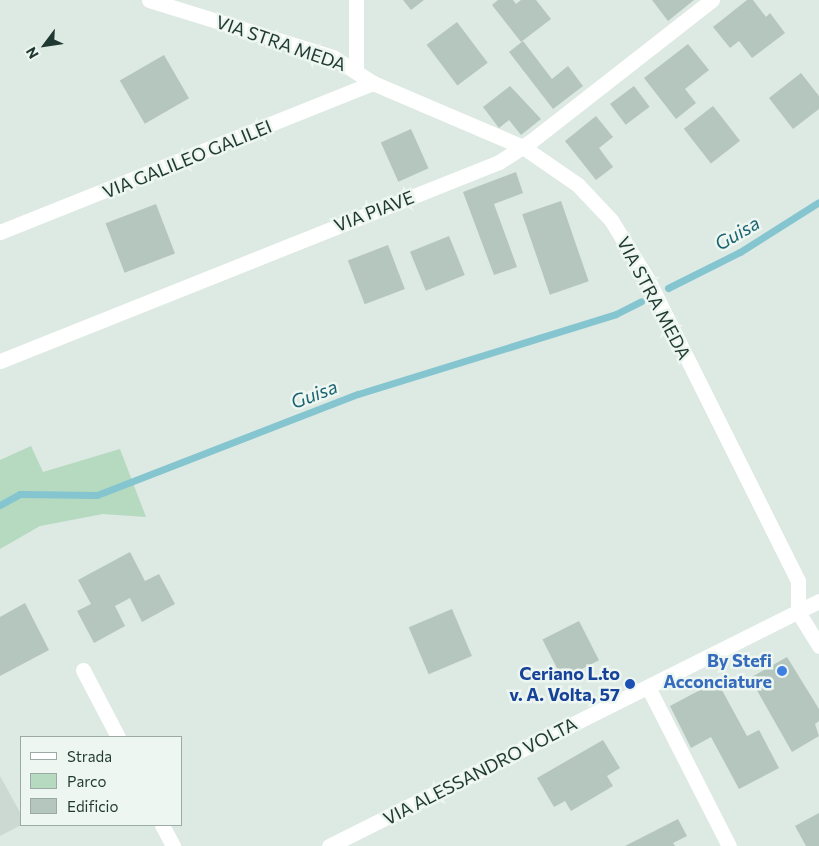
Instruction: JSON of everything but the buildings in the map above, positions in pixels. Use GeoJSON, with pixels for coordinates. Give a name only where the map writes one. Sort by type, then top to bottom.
{"type":"FeatureCollection","features":[{"type":"Feature","properties":{"kind":"street","name":"VIA STRA MEDA"},"geometry":{"type":"LineString","coordinates":[[149,0],[332,57],[356,69],[373,83],[522,147],[578,185],[611,220],[648,280],[798,581],[798,612]]}},
{"type":"Feature","properties":{"kind":"street","name":"VIA STRA MEDA"},"geometry":{"type":"LineString","coordinates":[[356,0],[356,69]]}},
{"type":"Feature","properties":{"kind":"street","name":"VIA PIAVE"},"geometry":{"type":"LineString","coordinates":[[0,361],[499,162],[522,147],[712,0]]}},
{"type":"Feature","properties":{"kind":"street","name":"VIA GALILEO GALILEI"},"geometry":{"type":"LineString","coordinates":[[0,232],[373,83]]}},
{"type":"Feature","properties":{"kind":"street","name":"VIA ALESSANDRO VOLTA"},"geometry":{"type":"LineString","coordinates":[[329,846],[819,601]]}},
{"type":"Feature","properties":{"kind":"street"},"geometry":{"type":"LineString","coordinates":[[798,612],[819,646]]}},
{"type":"Feature","properties":{"kind":"street"},"geometry":{"type":"LineString","coordinates":[[83,670],[117,736]]}},
{"type":"Feature","properties":{"kind":"street"},"geometry":{"type":"LineString","coordinates":[[648,687],[729,846]]}},
{"type":"Feature","properties":{"kind":"street"},"geometry":{"type":"LineString","coordinates":[[163,826],[173,846]]}},
{"type":"Feature","properties":{"kind":"shaded area"},"geometry":{"type":"Polygon","coordinates":[[[0,776],[20,812],[20,826],[0,836],[0,776]]]}},
{"type":"Feature","properties":{"kind":"green space"},"geometry":{"type":"Polygon","coordinates":[[[31,446],[43,472],[120,449],[146,517],[103,514],[40,526],[0,549],[0,460],[31,446]]]}},
{"type":"Feature","properties":{"kind":"waterway","name":"Guisa"},"geometry":{"type":"LineString","coordinates":[[668,288],[740,252],[819,202]]}},
{"type":"Feature","properties":{"kind":"waterway","name":"Guisa"},"geometry":{"type":"LineString","coordinates":[[0,505],[20,494],[97,495],[358,394],[616,314],[641,301]]}},
{"type":"Feature","properties":{"kind":"place","name":"By Stefi Acconciature"},"geometry":{"type":"Point","coordinates":[782,671]}},
{"type":"Feature","properties":{"kind":"place","name":"Ceriano L.to v. A. Volta, 57"},"geometry":{"type":"Point","coordinates":[630,684]}}]}
